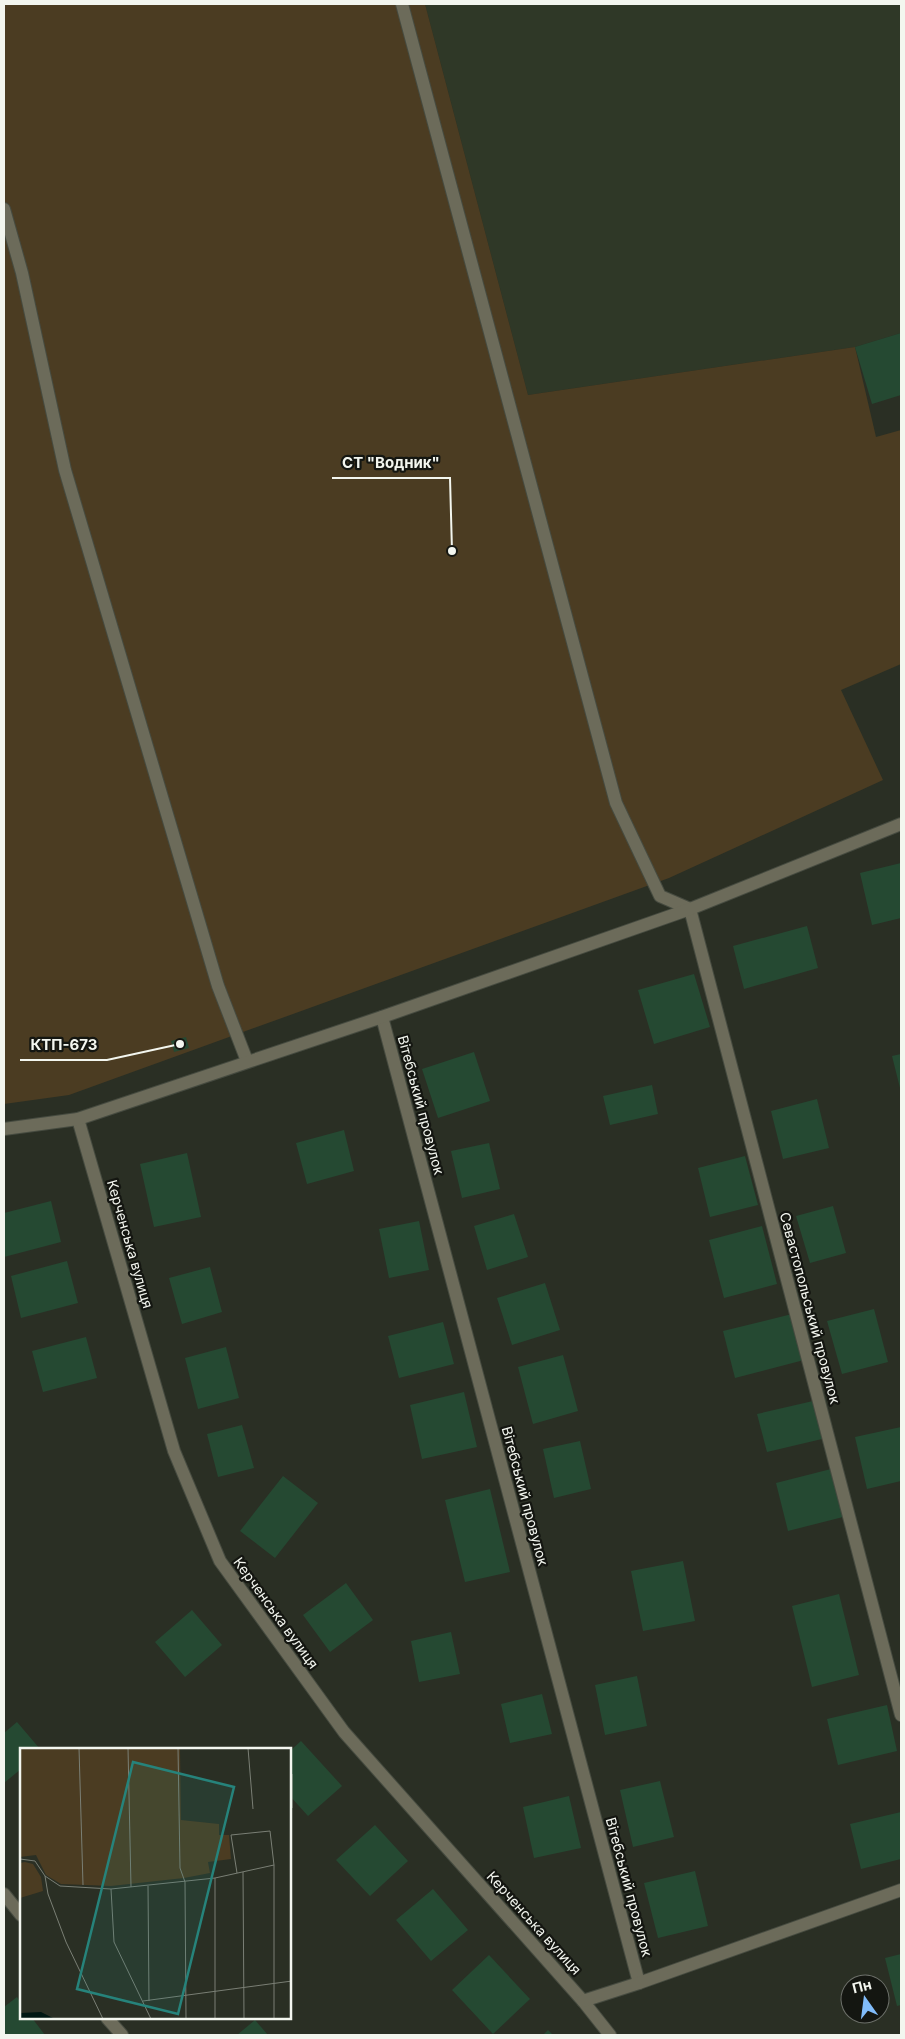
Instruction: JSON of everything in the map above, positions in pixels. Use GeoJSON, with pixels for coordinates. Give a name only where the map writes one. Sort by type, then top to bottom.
{"type":"FeatureCollection","features":[{"type":"Feature","properties":{"kind":"street"},"geometry":{"type":"LineString","coordinates":[[402,4],[616,803],[660,896],[690,909]]}},
{"type":"Feature","properties":{"kind":"street"},"geometry":{"type":"LineString","coordinates":[[4,209],[22,273],[65,470],[218,986],[247,1061]]}},
{"type":"Feature","properties":{"kind":"street"},"geometry":{"type":"LineString","coordinates":[[4,1129],[78,1119],[382,1017],[690,909],[901,824]]}},
{"type":"Feature","properties":{"kind":"street","name":"Севастопольський провулок"},"geometry":{"type":"LineString","coordinates":[[690,909],[901,1715]]}},
{"type":"Feature","properties":{"kind":"street","name":"Вітебський провулок"},"geometry":{"type":"LineString","coordinates":[[382,1017],[639,1983]]}},
{"type":"Feature","properties":{"kind":"street","name":"Керченська вулиця"},"geometry":{"type":"LineString","coordinates":[[78,1119],[174,1452],[220,1561],[344,1732],[583,2001],[610,2035]]}},
{"type":"Feature","properties":{"kind":"street"},"geometry":{"type":"LineString","coordinates":[[583,2001],[901,1890]]}},
{"type":"Feature","properties":{"kind":"street"},"geometry":{"type":"LineString","coordinates":[[4,1894],[20,1914]]}},
{"type":"Feature","properties":{"kind":"street"},"geometry":{"type":"LineString","coordinates":[[108,2019],[122,2035]]}},
{"type":"Feature","properties":{"kind":"shaded area"},"geometry":{"type":"Polygon","coordinates":[[[4,4],[425,4],[528,395],[855,347],[876,437],[901,430],[901,664],[841,690],[883,780],[669,878],[69,1095],[4,1104],[4,4]]]}},
{"type":"Feature","properties":{"kind":"shaded area"},"geometry":{"type":"Polygon","coordinates":[[[425,4],[901,4],[901,333],[855,347],[528,395],[425,4]]]}},
{"type":"Feature","properties":{"kind":"building"},"geometry":{"type":"Polygon","coordinates":[[[901,333],[901,395],[872,404],[855,347],[901,333]]]}},
{"type":"Feature","properties":{"kind":"building"},"geometry":{"type":"Polygon","coordinates":[[[901,863],[901,918],[872,925],[860,873],[901,863]]]}},
{"type":"Feature","properties":{"kind":"building"},"geometry":{"type":"Polygon","coordinates":[[[807,926],[818,968],[744,989],[733,946],[807,926]]]}},
{"type":"Feature","properties":{"kind":"building"},"geometry":{"type":"Polygon","coordinates":[[[694,974],[710,1027],[654,1044],[638,990],[694,974]]]}},
{"type":"Feature","properties":{"kind":"building"},"geometry":{"type":"Polygon","coordinates":[[[186,1037],[189,1048],[174,1052],[171,1041],[186,1037]]]}},
{"type":"Feature","properties":{"kind":"building"},"geometry":{"type":"Polygon","coordinates":[[[474,1052],[490,1101],[438,1118],[422,1069],[474,1052]]]}},
{"type":"Feature","properties":{"kind":"building"},"geometry":{"type":"Polygon","coordinates":[[[901,1054],[901,1092],[892,1056],[901,1054]]]}},
{"type":"Feature","properties":{"kind":"building"},"geometry":{"type":"Polygon","coordinates":[[[652,1085],[658,1114],[610,1125],[603,1096],[652,1085]]]}},
{"type":"Feature","properties":{"kind":"building"},"geometry":{"type":"Polygon","coordinates":[[[817,1099],[829,1148],[783,1159],[771,1111],[817,1099]]]}},
{"type":"Feature","properties":{"kind":"building"},"geometry":{"type":"Polygon","coordinates":[[[344,1130],[354,1171],[307,1184],[296,1143],[344,1130]]]}},
{"type":"Feature","properties":{"kind":"building"},"geometry":{"type":"Polygon","coordinates":[[[489,1143],[500,1189],[462,1198],[451,1151],[489,1143]]]}},
{"type":"Feature","properties":{"kind":"building"},"geometry":{"type":"Polygon","coordinates":[[[187,1153],[201,1217],[154,1227],[140,1164],[187,1153]]]}},
{"type":"Feature","properties":{"kind":"building"},"geometry":{"type":"Polygon","coordinates":[[[745,1156],[758,1205],[710,1217],[698,1168],[745,1156]]]}},
{"type":"Feature","properties":{"kind":"building"},"geometry":{"type":"Polygon","coordinates":[[[51,1201],[61,1242],[4,1257],[4,1213],[51,1201]]]}},
{"type":"Feature","properties":{"kind":"building"},"geometry":{"type":"Polygon","coordinates":[[[833,1206],[846,1253],[810,1263],[796,1216],[833,1206]]]}},
{"type":"Feature","properties":{"kind":"building"},"geometry":{"type":"Polygon","coordinates":[[[514,1214],[528,1257],[487,1270],[474,1226],[514,1214]]]}},
{"type":"Feature","properties":{"kind":"building"},"geometry":{"type":"Polygon","coordinates":[[[419,1221],[429,1270],[389,1278],[379,1229],[419,1221]]]}},
{"type":"Feature","properties":{"kind":"building"},"geometry":{"type":"Polygon","coordinates":[[[762,1226],[777,1284],[724,1298],[709,1240],[762,1226]]]}},
{"type":"Feature","properties":{"kind":"building"},"geometry":{"type":"Polygon","coordinates":[[[67,1261],[78,1303],[21,1318],[11,1276],[67,1261]]]}},
{"type":"Feature","properties":{"kind":"building"},"geometry":{"type":"Polygon","coordinates":[[[210,1267],[222,1312],[182,1324],[169,1278],[210,1267]]]}},
{"type":"Feature","properties":{"kind":"building"},"geometry":{"type":"Polygon","coordinates":[[[545,1283],[560,1330],[512,1345],[497,1298],[545,1283]]]}},
{"type":"Feature","properties":{"kind":"building"},"geometry":{"type":"Polygon","coordinates":[[[874,1309],[888,1362],[842,1374],[827,1321],[874,1309]]]}},
{"type":"Feature","properties":{"kind":"building"},"geometry":{"type":"Polygon","coordinates":[[[792,1314],[804,1360],[735,1378],[723,1331],[792,1314]]]}},
{"type":"Feature","properties":{"kind":"building"},"geometry":{"type":"Polygon","coordinates":[[[443,1322],[454,1364],[399,1378],[388,1336],[443,1322]]]}},
{"type":"Feature","properties":{"kind":"building"},"geometry":{"type":"Polygon","coordinates":[[[86,1337],[97,1378],[43,1392],[32,1351],[86,1337]]]}},
{"type":"Feature","properties":{"kind":"building"},"geometry":{"type":"Polygon","coordinates":[[[226,1347],[239,1398],[198,1409],[185,1358],[226,1347]]]}},
{"type":"Feature","properties":{"kind":"building"},"geometry":{"type":"Polygon","coordinates":[[[563,1355],[578,1411],[533,1424],[518,1367],[563,1355]]]}},
{"type":"Feature","properties":{"kind":"building"},"geometry":{"type":"Polygon","coordinates":[[[464,1392],[477,1447],[422,1459],[410,1405],[464,1392]]]}},
{"type":"Feature","properties":{"kind":"building"},"geometry":{"type":"Polygon","coordinates":[[[813,1401],[822,1439],[767,1452],[757,1414],[813,1401]]]}},
{"type":"Feature","properties":{"kind":"building"},"geometry":{"type":"Polygon","coordinates":[[[242,1425],[254,1468],[218,1477],[207,1434],[242,1425]]]}},
{"type":"Feature","properties":{"kind":"building"},"geometry":{"type":"Polygon","coordinates":[[[901,1427],[901,1481],[867,1489],[855,1437],[901,1427]]]}},
{"type":"Feature","properties":{"kind":"building"},"geometry":{"type":"Polygon","coordinates":[[[580,1441],[591,1489],[554,1498],[543,1449],[580,1441]]]}},
{"type":"Feature","properties":{"kind":"building"},"geometry":{"type":"Polygon","coordinates":[[[831,1469],[843,1517],[788,1531],[776,1483],[831,1469]]]}},
{"type":"Feature","properties":{"kind":"building"},"geometry":{"type":"Polygon","coordinates":[[[283,1476],[318,1503],[275,1558],[240,1531],[283,1476]]]}},
{"type":"Feature","properties":{"kind":"building"},"geometry":{"type":"Polygon","coordinates":[[[490,1489],[510,1572],[465,1582],[445,1500],[490,1489]]]}},
{"type":"Feature","properties":{"kind":"building"},"geometry":{"type":"Polygon","coordinates":[[[683,1561],[695,1621],[643,1631],[631,1571],[683,1561]]]}},
{"type":"Feature","properties":{"kind":"building"},"geometry":{"type":"Polygon","coordinates":[[[346,1583],[373,1620],[330,1652],[303,1615],[346,1583]]]}},
{"type":"Feature","properties":{"kind":"building"},"geometry":{"type":"Polygon","coordinates":[[[839,1594],[859,1675],[812,1687],[792,1606],[839,1594]]]}},
{"type":"Feature","properties":{"kind":"building"},"geometry":{"type":"Polygon","coordinates":[[[192,1610],[222,1645],[185,1677],[155,1642],[192,1610]]]}},
{"type":"Feature","properties":{"kind":"building"},"geometry":{"type":"Polygon","coordinates":[[[451,1632],[460,1674],[419,1682],[411,1641],[451,1632]]]}},
{"type":"Feature","properties":{"kind":"building"},"geometry":{"type":"Polygon","coordinates":[[[637,1676],[647,1726],[605,1735],[595,1685],[637,1676]]]}},
{"type":"Feature","properties":{"kind":"building"},"geometry":{"type":"Polygon","coordinates":[[[542,1694],[552,1734],[510,1743],[501,1704],[542,1694]]]}},
{"type":"Feature","properties":{"kind":"building"},"geometry":{"type":"Polygon","coordinates":[[[887,1705],[897,1751],[838,1765],[827,1719],[887,1705]]]}},
{"type":"Feature","properties":{"kind":"building"},"geometry":{"type":"Polygon","coordinates":[[[17,1722],[39,1748],[20,1748],[20,1770],[4,1783],[4,1733],[17,1722]]]}},
{"type":"Feature","properties":{"kind":"building"},"geometry":{"type":"Polygon","coordinates":[[[301,1741],[342,1786],[308,1816],[291,1797],[291,1750],[301,1741]]]}},
{"type":"Feature","properties":{"kind":"building"},"geometry":{"type":"Polygon","coordinates":[[[660,1781],[674,1837],[633,1847],[620,1790],[660,1781]]]}},
{"type":"Feature","properties":{"kind":"building"},"geometry":{"type":"Polygon","coordinates":[[[569,1796],[581,1848],[534,1858],[523,1807],[569,1796]]]}},
{"type":"Feature","properties":{"kind":"building"},"geometry":{"type":"Polygon","coordinates":[[[901,1812],[901,1859],[861,1869],[850,1824],[901,1812]]]}},
{"type":"Feature","properties":{"kind":"building"},"geometry":{"type":"Polygon","coordinates":[[[375,1825],[408,1861],[370,1896],[336,1860],[375,1825]]]}},
{"type":"Feature","properties":{"kind":"building"},"geometry":{"type":"Polygon","coordinates":[[[695,1871],[708,1926],[658,1938],[644,1883],[695,1871]]]}},
{"type":"Feature","properties":{"kind":"building"},"geometry":{"type":"Polygon","coordinates":[[[433,1889],[468,1930],[431,1961],[396,1920],[433,1889]]]}},
{"type":"Feature","properties":{"kind":"building"},"geometry":{"type":"Polygon","coordinates":[[[901,1954],[901,2005],[897,2006],[885,1958],[901,1954]]]}},
{"type":"Feature","properties":{"kind":"building"},"geometry":{"type":"Polygon","coordinates":[[[489,1955],[530,1999],[493,2034],[452,1990],[489,1955]]]}},
{"type":"Feature","properties":{"kind":"building"},"geometry":{"type":"Polygon","coordinates":[[[17,1997],[20,2002],[20,2019],[33,2019],[45,2035],[4,2035],[4,2007],[17,1997]]]}},
{"type":"Feature","properties":{"kind":"building"},"geometry":{"type":"Polygon","coordinates":[[[255,2020],[268,2035],[237,2035],[255,2020]]]}},
{"type":"Feature","properties":{"kind":"building"},"geometry":{"type":"Polygon","coordinates":[[[548,2030],[553,2035],[543,2035],[548,2030]]]}},
{"type":"Feature","properties":{"kind":"place","name":"СТ \"Водник\""},"geometry":{"type":"Point","coordinates":[452,551]}},
{"type":"Feature","properties":{"kind":"place","name":"КТП-673"},"geometry":{"type":"Point","coordinates":[180,1044]}}]}
